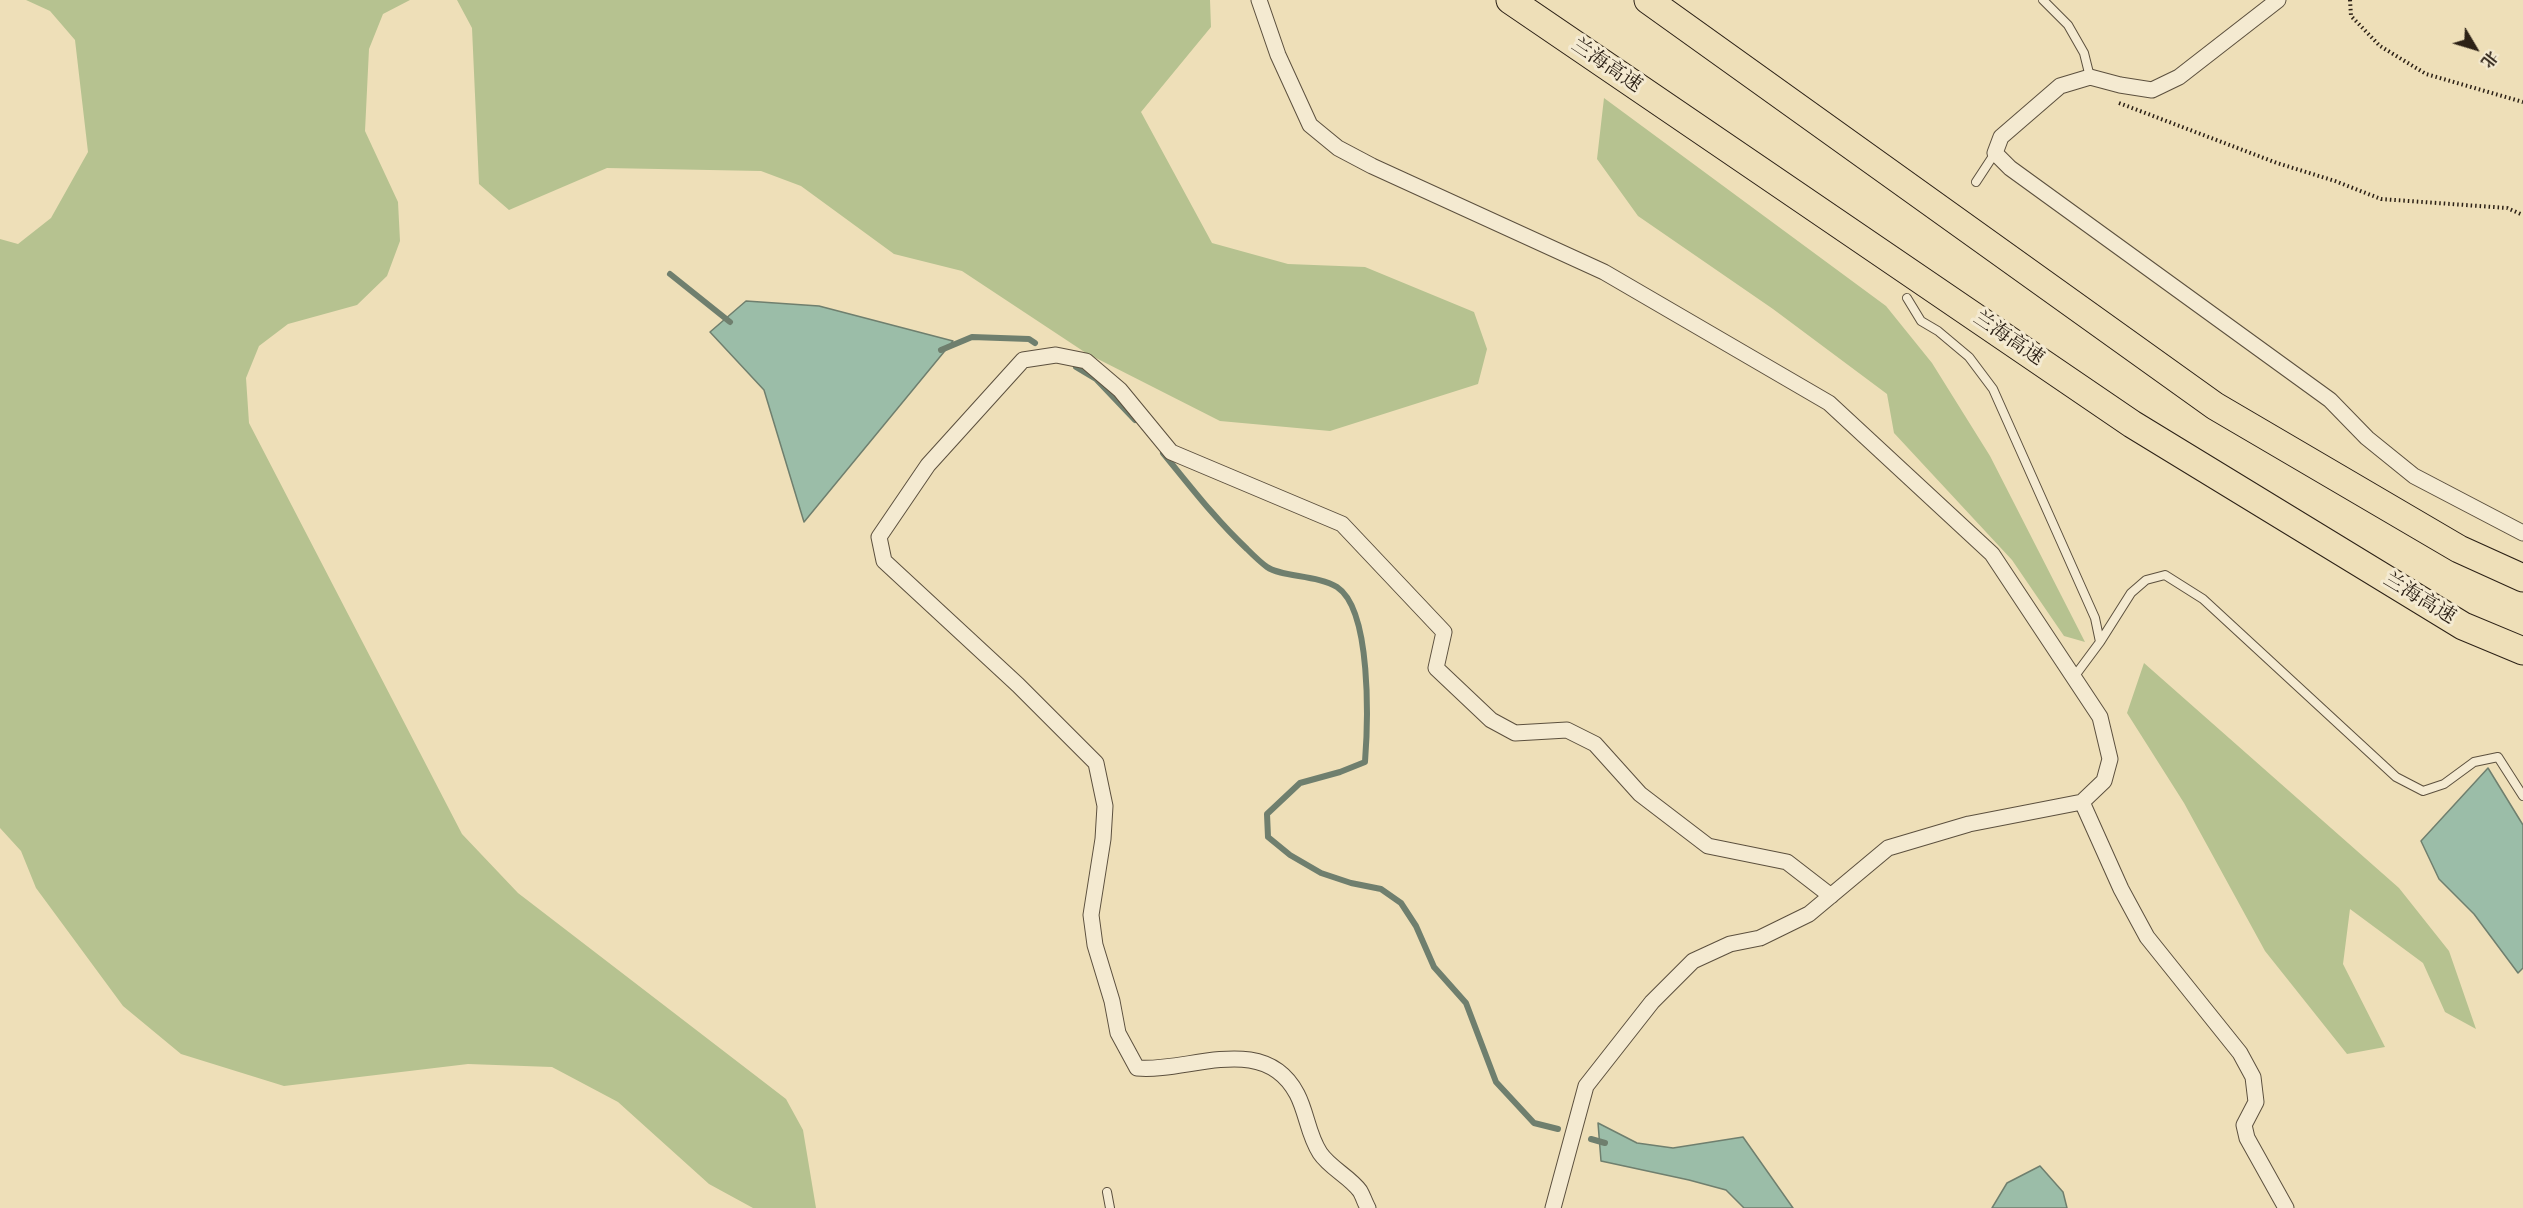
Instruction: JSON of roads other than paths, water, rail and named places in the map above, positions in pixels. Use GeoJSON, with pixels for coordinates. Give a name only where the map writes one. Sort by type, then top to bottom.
{"type":"FeatureCollection","features":[{"type":"Feature","properties":{"kind":"highway","name":"兰海高速"},"geometry":{"type":"LineString","coordinates":[[1510,0],[2132,423],[2463,626],[2523,651]]}},
{"type":"Feature","properties":{"kind":"highway"},"geometry":{"type":"LineString","coordinates":[[1648,0],[2215,406],[2458,549],[2523,578]]}},
{"type":"Feature","properties":{"kind":"street"},"geometry":{"type":"LineString","coordinates":[[1259,0],[1278,55],[1310,125],[1338,148],[1372,166],[1604,272],[1829,403],[1992,555],[2100,717],[2110,759],[2104,781],[2082,802],[1969,824],[1888,848],[1809,914],[1760,938],[1730,944],[1693,961],[1652,1002],[1586,1086],[1553,1208]]}},
{"type":"Feature","properties":{"kind":"street"},"geometry":{"type":"LineString","coordinates":[[2277,0],[2179,77],[2152,90],[2090,77],[2060,86],[2001,137],[1995,153],[2010,168],[2330,400],[2367,438],[2414,476],[2523,533]]}},
{"type":"Feature","properties":{"kind":"street"},"geometry":{"type":"LineString","coordinates":[[1368,1208],[1360,1191],[1321,1155],[1308,1132],[1297,1093],[1277,1069],[1242,1058],[1206,1059],[1155,1070],[1137,1068],[1118,1033],[1091,915],[1103,839],[1105,806],[1096,763],[1011,677],[884,561],[879,537],[928,465],[1023,360],[1056,355],[1086,361],[1120,390],[1171,452],[1341,524],[1444,632],[1436,668],[1491,720],[1515,734],[1567,730],[1595,744],[1640,794],[1708,846],[1787,862],[1831,896]]}},
{"type":"Feature","properties":{"kind":"street"},"geometry":{"type":"LineString","coordinates":[[2082,802],[2121,889],[2147,937],[2240,1053],[2253,1077],[2256,1102],[2244,1125],[2247,1138],[2286,1208]]}},
{"type":"Feature","properties":{"kind":"lane"},"geometry":{"type":"LineString","coordinates":[[2043,0],[2068,25],[2084,53],[2090,77]]}},
{"type":"Feature","properties":{"kind":"lane"},"geometry":{"type":"LineString","coordinates":[[1976,182],[1995,153]]}},
{"type":"Feature","properties":{"kind":"lane"},"geometry":{"type":"LineString","coordinates":[[1907,298],[1921,321],[1938,331],[1969,357],[1994,389],[2095,618],[2100,642]]}},
{"type":"Feature","properties":{"kind":"lane"},"geometry":{"type":"LineString","coordinates":[[2074,677],[2100,642],[2131,592],[2146,580],[2166,575],[2203,599],[2396,777],[2423,791],[2444,784],[2474,762],[2498,757],[2523,796]]}},
{"type":"Feature","properties":{"kind":"lane"},"geometry":{"type":"LineString","coordinates":[[1107,1192],[1110,1208]]}},
{"type":"Feature","properties":{"kind":"waterway"},"geometry":{"type":"LineString","coordinates":[[670,274],[730,322]]}},
{"type":"Feature","properties":{"kind":"waterway"},"geometry":{"type":"LineString","coordinates":[[941,350],[972,337],[1029,339],[1035,343]]}},
{"type":"Feature","properties":{"kind":"waterway"},"geometry":{"type":"LineString","coordinates":[[1076,367],[1096,379],[1135,420]]}},
{"type":"Feature","properties":{"kind":"waterway"},"geometry":{"type":"LineString","coordinates":[[1163,453],[1214,515],[1262,563],[1281,573],[1320,580],[1337,587],[1348,600],[1357,619],[1362,642],[1367,696],[1365,762],[1340,772],[1300,783],[1267,814],[1268,837],[1290,855],[1321,873],[1351,883],[1381,889],[1401,903],[1416,926],[1434,967],[1466,1003],[1496,1082],[1534,1123],[1558,1129]]}},
{"type":"Feature","properties":{"kind":"waterway"},"geometry":{"type":"LineString","coordinates":[[1591,1139],[1605,1143]]}}]}
